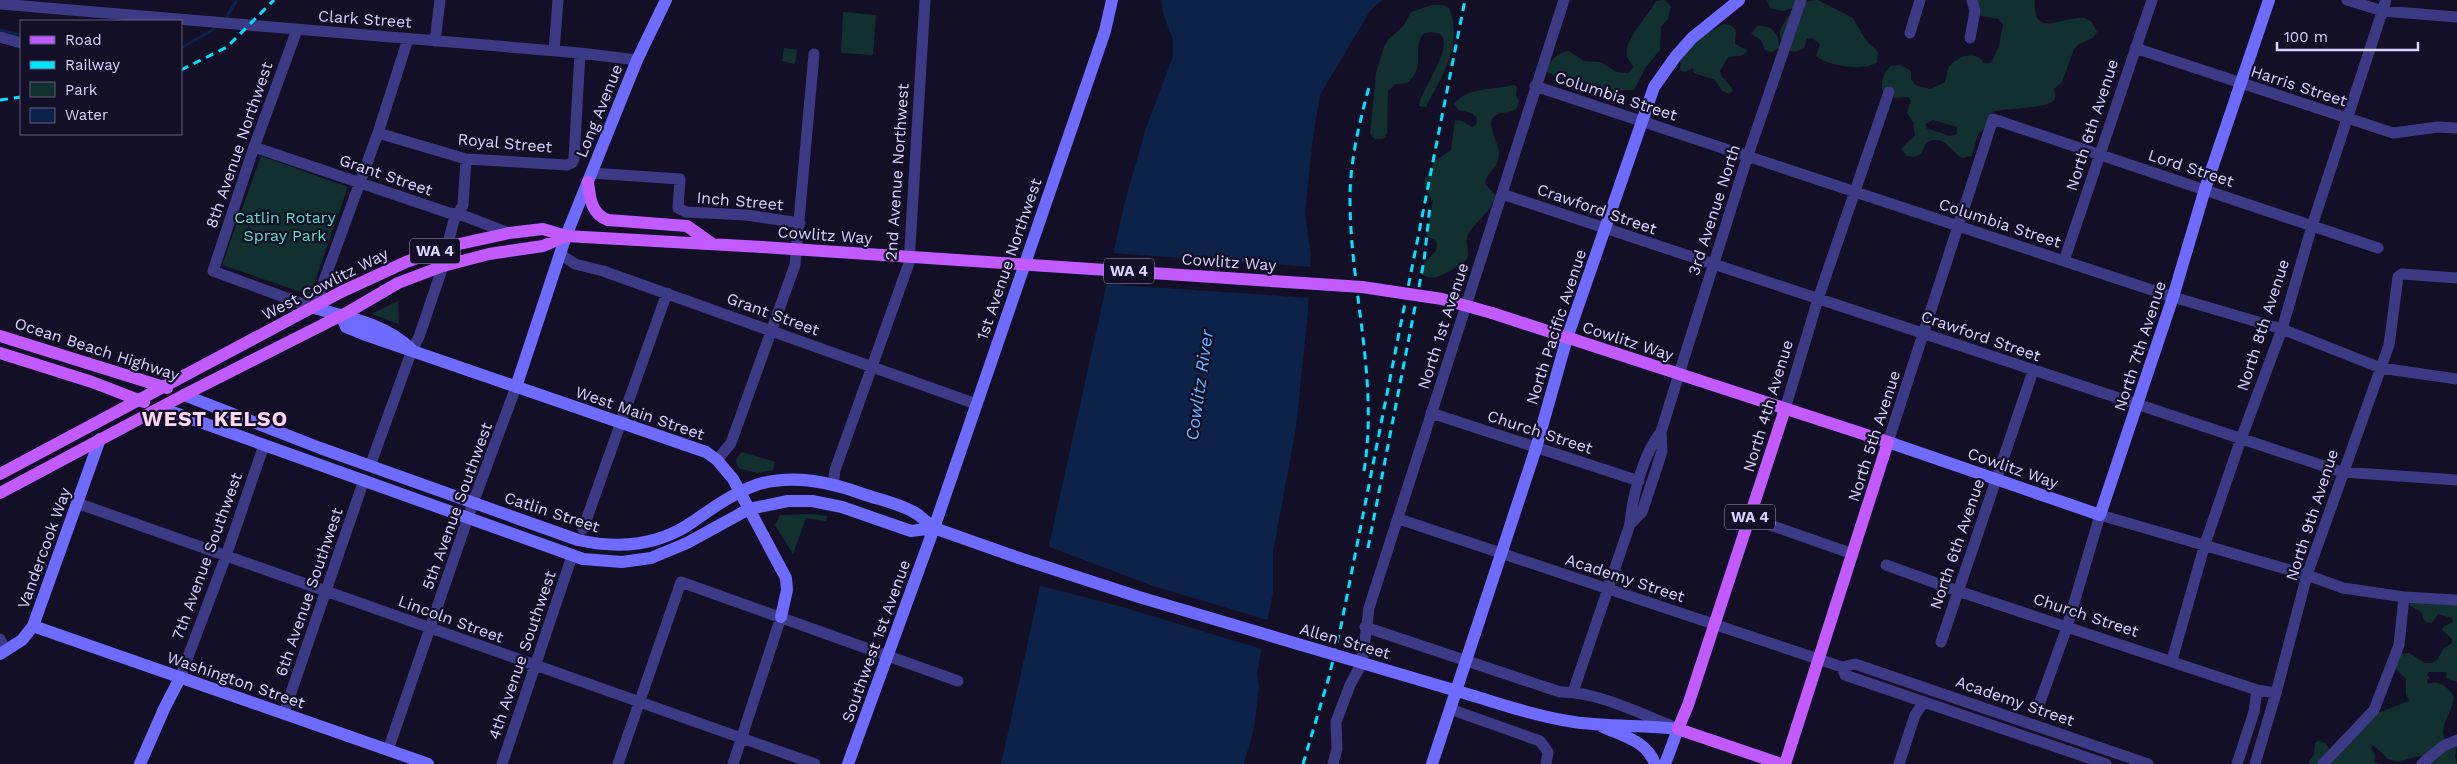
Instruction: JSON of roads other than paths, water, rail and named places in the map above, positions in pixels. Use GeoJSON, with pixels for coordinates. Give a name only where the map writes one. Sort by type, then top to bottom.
{"type":"FeatureCollection","features":[{"type":"Feature","properties":{"kind":"main road"},"geometry":{"type":"LineString","coordinates":[[590,178],[591,202],[601,218],[687,226],[711,243]]}},
{"type":"Feature","properties":{"kind":"main road","name":"West Cowlitz Way"},"geometry":{"type":"LineString","coordinates":[[0,474],[368,279],[447,247],[509,233],[543,229],[566,236],[762,247]]}},
{"type":"Feature","properties":{"kind":"main road","name":"West Cowlitz Way"},"geometry":{"type":"LineString","coordinates":[[0,493],[184,395],[341,315],[398,283],[443,266],[489,254],[543,246],[566,236]]}},
{"type":"Feature","properties":{"kind":"main road","name":"Cowlitz Way"},"geometry":{"type":"LineString","coordinates":[[762,247],[1362,287],[1442,298],[1888,442]]}},
{"type":"Feature","properties":{"kind":"main road","name":"Ocean Beach Highway"},"geometry":{"type":"LineString","coordinates":[[0,336],[164,387],[184,395]]}},
{"type":"Feature","properties":{"kind":"main road","name":"Ocean Beach Highway"},"geometry":{"type":"LineString","coordinates":[[0,353],[92,382],[140,400]]}},
{"type":"Feature","properties":{"kind":"main road","name":"Catlin Street"},"geometry":{"type":"LineString","coordinates":[[140,400],[161,408]]}},
{"type":"Feature","properties":{"kind":"main road","name":"North 4th Avenue"},"geometry":{"type":"LineString","coordinates":[[1678,729],[1715,625],[1785,409]]}},
{"type":"Feature","properties":{"kind":"main road","name":"North 5th Avenue"},"geometry":{"type":"LineString","coordinates":[[1785,764],[1888,442]]}},
{"type":"Feature","properties":{"kind":"main road","name":"Allen Street"},"geometry":{"type":"LineString","coordinates":[[1678,729],[1781,764]]}},
{"type":"Feature","properties":{"kind":"street"},"geometry":{"type":"LineString","coordinates":[[435,41],[440,0]]}},
{"type":"Feature","properties":{"kind":"street"},"geometry":{"type":"LineString","coordinates":[[554,51],[558,0]]}},
{"type":"Feature","properties":{"kind":"street","name":"Long Avenue"},"geometry":{"type":"LineString","coordinates":[[516,387],[566,236],[637,60],[666,0]]}},
{"type":"Feature","properties":{"kind":"street","name":"2nd Avenue Northwest"},"geometry":{"type":"LineString","coordinates":[[833,484],[835,470],[909,263],[925,0]]}},
{"type":"Feature","properties":{"kind":"street","name":"1st Avenue Northwest"},"geometry":{"type":"LineString","coordinates":[[934,528],[1105,31],[1112,0]]}},
{"type":"Feature","properties":{"kind":"street","name":"North 1st Avenue"},"geometry":{"type":"LineString","coordinates":[[1333,764],[1337,748],[1336,722],[1350,686],[1362,663],[1365,626],[1369,608],[1564,0]]}},
{"type":"Feature","properties":{"kind":"street","name":"North Pacific Avenue"},"geometry":{"type":"LineString","coordinates":[[1432,764],[1536,448],[1567,338],[1654,87],[1676,56],[1692,38],[1738,0]]}},
{"type":"Feature","properties":{"kind":"street","name":"3rd Avenue North"},"geometry":{"type":"LineString","coordinates":[[1630,524],[1642,512],[1656,470],[1662,451],[1661,432],[1748,158],[1801,0]]}},
{"type":"Feature","properties":{"kind":"street"},"geometry":{"type":"LineString","coordinates":[[1910,33],[1920,0]]}},
{"type":"Feature","properties":{"kind":"street"},"geometry":{"type":"LineString","coordinates":[[1970,38],[1975,11],[1972,0]]}},
{"type":"Feature","properties":{"kind":"street","name":"North 6th Avenue"},"geometry":{"type":"LineString","coordinates":[[2064,261],[2152,0]]}},
{"type":"Feature","properties":{"kind":"street","name":"North 7th Avenue"},"geometry":{"type":"LineString","coordinates":[[2040,702],[2067,627],[2100,515],[2173,297],[2205,189],[2270,0]]}},
{"type":"Feature","properties":{"kind":"street"},"geometry":{"type":"LineString","coordinates":[[2347,0],[2457,17]]}},
{"type":"Feature","properties":{"kind":"street","name":"Clark Street"},"geometry":{"type":"LineString","coordinates":[[0,4],[580,53],[637,60]]}},
{"type":"Feature","properties":{"kind":"street","name":"North 8th Avenue"},"geometry":{"type":"LineString","coordinates":[[2172,660],[2205,544],[2241,439],[2282,329],[2312,226],[2384,6]]}},
{"type":"Feature","properties":{"kind":"street","name":"8th Avenue Northwest"},"geometry":{"type":"LineString","coordinates":[[298,30],[254,147],[213,271],[314,308]]}},
{"type":"Feature","properties":{"kind":"street"},"geometry":{"type":"LineString","coordinates":[[0,37],[20,43]]}},
{"type":"Feature","properties":{"kind":"street"},"geometry":{"type":"LineString","coordinates":[[341,315],[314,308],[378,133],[408,39]]}},
{"type":"Feature","properties":{"kind":"street","name":"Harris Street"},"geometry":{"type":"LineString","coordinates":[[2135,48],[2393,133],[2438,127],[2457,128]]}},
{"type":"Feature","properties":{"kind":"street","name":"Royal Street"},"geometry":{"type":"LineString","coordinates":[[378,133],[466,159],[559,165],[572,163],[574,158],[580,53]]}},
{"type":"Feature","properties":{"kind":"street"},"geometry":{"type":"LineString","coordinates":[[718,460],[731,443],[795,265],[814,54]]}},
{"type":"Feature","properties":{"kind":"street","name":"Columbia Street"},"geometry":{"type":"LineString","coordinates":[[1535,86],[2173,297],[2282,329],[2381,368],[2457,378]]}},
{"type":"Feature","properties":{"kind":"street","name":"North 4th Avenue"},"geometry":{"type":"LineString","coordinates":[[1785,409],[1818,299],[1889,92]]}},
{"type":"Feature","properties":{"kind":"street","name":"Lord Street"},"geometry":{"type":"LineString","coordinates":[[1993,119],[2378,248]]}},
{"type":"Feature","properties":{"kind":"street","name":"North 5th Avenue"},"geometry":{"type":"LineString","coordinates":[[1888,442],[1993,119]]}},
{"type":"Feature","properties":{"kind":"street","name":"Grant Street"},"geometry":{"type":"LineString","coordinates":[[254,147],[449,213],[459,214],[509,233]]}},
{"type":"Feature","properties":{"kind":"street"},"geometry":{"type":"LineString","coordinates":[[447,247],[454,220],[463,205],[466,159]]}},
{"type":"Feature","properties":{"kind":"street","name":"Inch Street"},"geometry":{"type":"LineString","coordinates":[[590,178],[680,179],[678,208],[686,212],[746,215],[800,222]]}},
{"type":"Feature","properties":{"kind":"street","name":"Crawford Street"},"geometry":{"type":"LineString","coordinates":[[1502,194],[2342,472],[2457,480]]}},
{"type":"Feature","properties":{"kind":"street","name":"Grant Street"},"geometry":{"type":"LineString","coordinates":[[560,254],[575,264],[603,270],[976,404]]}},
{"type":"Feature","properties":{"kind":"street"},"geometry":{"type":"LineString","coordinates":[[370,466],[412,350],[419,337],[443,266]]}},
{"type":"Feature","properties":{"kind":"street","name":"North 9th Avenue"},"geometry":{"type":"LineString","coordinates":[[2255,764],[2308,575],[2342,472],[2389,345],[2398,277],[2402,274],[2457,278]]}},
{"type":"Feature","properties":{"kind":"street"},"geometry":{"type":"LineString","coordinates":[[582,529],[667,293]]}},
{"type":"Feature","properties":{"kind":"street","name":"West Main Street"},"geometry":{"type":"LineString","coordinates":[[341,315],[346,327],[398,347],[412,350],[706,452],[718,460],[733,479],[786,578],[788,590],[782,618]]}},
{"type":"Feature","properties":{"kind":"street","name":"North 6th Avenue"},"geometry":{"type":"LineString","coordinates":[[1940,642],[2033,370]]}},
{"type":"Feature","properties":{"kind":"street","name":"5th Avenue Southwest"},"geometry":{"type":"LineString","coordinates":[[388,750],[473,502],[516,387]]}},
{"type":"Feature","properties":{"kind":"street","name":"Catlin Street"},"geometry":{"type":"LineString","coordinates":[[184,395],[370,466],[578,540],[596,544],[635,544],[660,539],[681,529],[705,512],[740,492],[760,484],[793,480],[833,484],[916,513],[934,528]]}},
{"type":"Feature","properties":{"kind":"street","name":"Catlin Street"},"geometry":{"type":"LineString","coordinates":[[161,408],[572,556],[610,562],[651,558],[687,543],[749,509]]}},
{"type":"Feature","properties":{"kind":"street","name":"Church Street"},"geometry":{"type":"LineString","coordinates":[[1431,413],[1639,482]]}},
{"type":"Feature","properties":{"kind":"street","name":"3rd Avenue North"},"geometry":{"type":"LineString","coordinates":[[1573,692],[1630,524],[1631,508],[1652,443],[1661,432]]}},
{"type":"Feature","properties":{"kind":"street","name":"Vandercook Way"},"geometry":{"type":"LineString","coordinates":[[3,653],[22,640],[33,626],[100,439]]}},
{"type":"Feature","properties":{"kind":"street","name":"Cowlitz Way"},"geometry":{"type":"LineString","coordinates":[[1888,442],[2100,515],[2205,544],[2308,575],[2343,588],[2404,596],[2457,600]]}},
{"type":"Feature","properties":{"kind":"street","name":"7th Avenue Southwest"},"geometry":{"type":"LineString","coordinates":[[180,678],[226,556],[264,445]]}},
{"type":"Feature","properties":{"kind":"street","name":"6th Avenue Southwest"},"geometry":{"type":"LineString","coordinates":[[284,713],[327,593],[364,480]]}},
{"type":"Feature","properties":{"kind":"street"},"geometry":{"type":"LineString","coordinates":[[749,509],[788,501],[812,501],[842,507],[911,531],[934,528]]}},
{"type":"Feature","properties":{"kind":"street","name":"Lincoln Street"},"geometry":{"type":"LineString","coordinates":[[77,503],[536,667],[815,764]]}},
{"type":"Feature","properties":{"kind":"street"},"geometry":{"type":"LineString","coordinates":[[1750,518],[1853,554]]}},
{"type":"Feature","properties":{"kind":"street","name":"Academy Street"},"geometry":{"type":"LineString","coordinates":[[1399,519],[1842,667],[1855,664],[2148,764]]}},
{"type":"Feature","properties":{"kind":"street","name":"Allen Street"},"geometry":{"type":"LineString","coordinates":[[934,528],[1139,597],[1554,718],[1596,724],[1641,725],[1678,729]]}},
{"type":"Feature","properties":{"kind":"street","name":"Southwest 1st Avenue"},"geometry":{"type":"LineString","coordinates":[[848,764],[934,528]]}},
{"type":"Feature","properties":{"kind":"street","name":"4th Avenue Southwest"},"geometry":{"type":"LineString","coordinates":[[502,764],[572,556]]}},
{"type":"Feature","properties":{"kind":"street","name":"Church Street"},"geometry":{"type":"LineString","coordinates":[[1886,564],[1958,591],[2172,660],[2257,690],[2276,693]]}},
{"type":"Feature","properties":{"kind":"street"},"geometry":{"type":"LineString","coordinates":[[618,764],[681,582],[958,681]]}},
{"type":"Feature","properties":{"kind":"street"},"geometry":{"type":"LineString","coordinates":[[2323,764],[2374,710],[2399,645],[2404,596]]}},
{"type":"Feature","properties":{"kind":"street"},"geometry":{"type":"LineString","coordinates":[[733,764],[782,618]]}},
{"type":"Feature","properties":{"kind":"street","name":"Washington Street"},"geometry":{"type":"LineString","coordinates":[[33,626],[428,764]]}},
{"type":"Feature","properties":{"kind":"street","name":"Allen Street"},"geometry":{"type":"LineString","coordinates":[[1365,626],[1560,692],[1573,692],[1636,711],[1678,729]]}},
{"type":"Feature","properties":{"kind":"street"},"geometry":{"type":"LineString","coordinates":[[0,639],[3,653]]}},
{"type":"Feature","properties":{"kind":"street","name":"Academy Street"},"geometry":{"type":"LineString","coordinates":[[1842,667],[1846,675],[1923,703],[2106,764]]}},
{"type":"Feature","properties":{"kind":"street"},"geometry":{"type":"LineString","coordinates":[[140,764],[180,678]]}},
{"type":"Feature","properties":{"kind":"street"},"geometry":{"type":"LineString","coordinates":[[2237,764],[2254,712],[2257,690]]}},
{"type":"Feature","properties":{"kind":"street"},"geometry":{"type":"LineString","coordinates":[[1899,764],[1916,715],[1923,703]]}},
{"type":"Feature","properties":{"kind":"street"},"geometry":{"type":"LineString","coordinates":[[1450,709],[1534,738],[1546,748],[1548,758],[1546,764]]}},
{"type":"Feature","properties":{"kind":"street"},"geometry":{"type":"LineString","coordinates":[[1596,724],[1643,746],[1655,764]]}},
{"type":"Feature","properties":{"kind":"street"},"geometry":{"type":"LineString","coordinates":[[1664,764],[1678,729]]}},
{"type":"Feature","properties":{"kind":"street"},"geometry":{"type":"LineString","coordinates":[[2422,764],[2443,746],[2457,740]]}},
{"type":"Feature","properties":{"kind":"water","name":"Cowlitz River"},"geometry":{"type":"Polygon","coordinates":[[[1161,0],[1382,0],[1370,11],[1320,95],[1313,137],[1305,213],[1311,256],[1308,311],[1296,428],[1273,552],[1273,592],[1257,673],[1259,687],[1254,728],[1244,764],[1001,764],[1124,205],[1146,128],[1173,56],[1173,40],[1163,13],[1161,0]]]}},
{"type":"Feature","properties":{"kind":"waterway"},"geometry":{"type":"LineString","coordinates":[[227,16],[237,0]]}},
{"type":"Feature","properties":{"kind":"waterway"},"geometry":{"type":"LineString","coordinates":[[182,47],[214,29]]}},
{"type":"Feature","properties":{"kind":"waterway"},"geometry":{"type":"LineString","coordinates":[[0,30],[20,35]]}},
{"type":"Feature","properties":{"kind":"railway"},"geometry":{"type":"LineString","coordinates":[[182,70],[227,47],[274,0]]}},
{"type":"Feature","properties":{"kind":"railway"},"geometry":{"type":"LineString","coordinates":[[1303,764],[1329,677],[1341,626],[1465,0]]}},
{"type":"Feature","properties":{"kind":"railway"},"geometry":{"type":"LineString","coordinates":[[1364,471],[1368,437],[1368,402],[1363,335],[1351,233],[1350,185],[1353,157],[1369,87]]}},
{"type":"Feature","properties":{"kind":"railway"},"geometry":{"type":"LineString","coordinates":[[0,100],[20,97]]}},
{"type":"Feature","properties":{"kind":"railway"},"geometry":{"type":"LineString","coordinates":[[1368,548],[1424,261],[1430,206]]}},
{"type":"Feature","properties":{"kind":"district","name":"WEST KELSO"},"geometry":{"type":"Point","coordinates":[215,418]}},
{"type":"Feature","properties":{"kind":"park label","name":"Catlin Rotary Spray Park"},"geometry":{"type":"Point","coordinates":[285,226]}}]}
